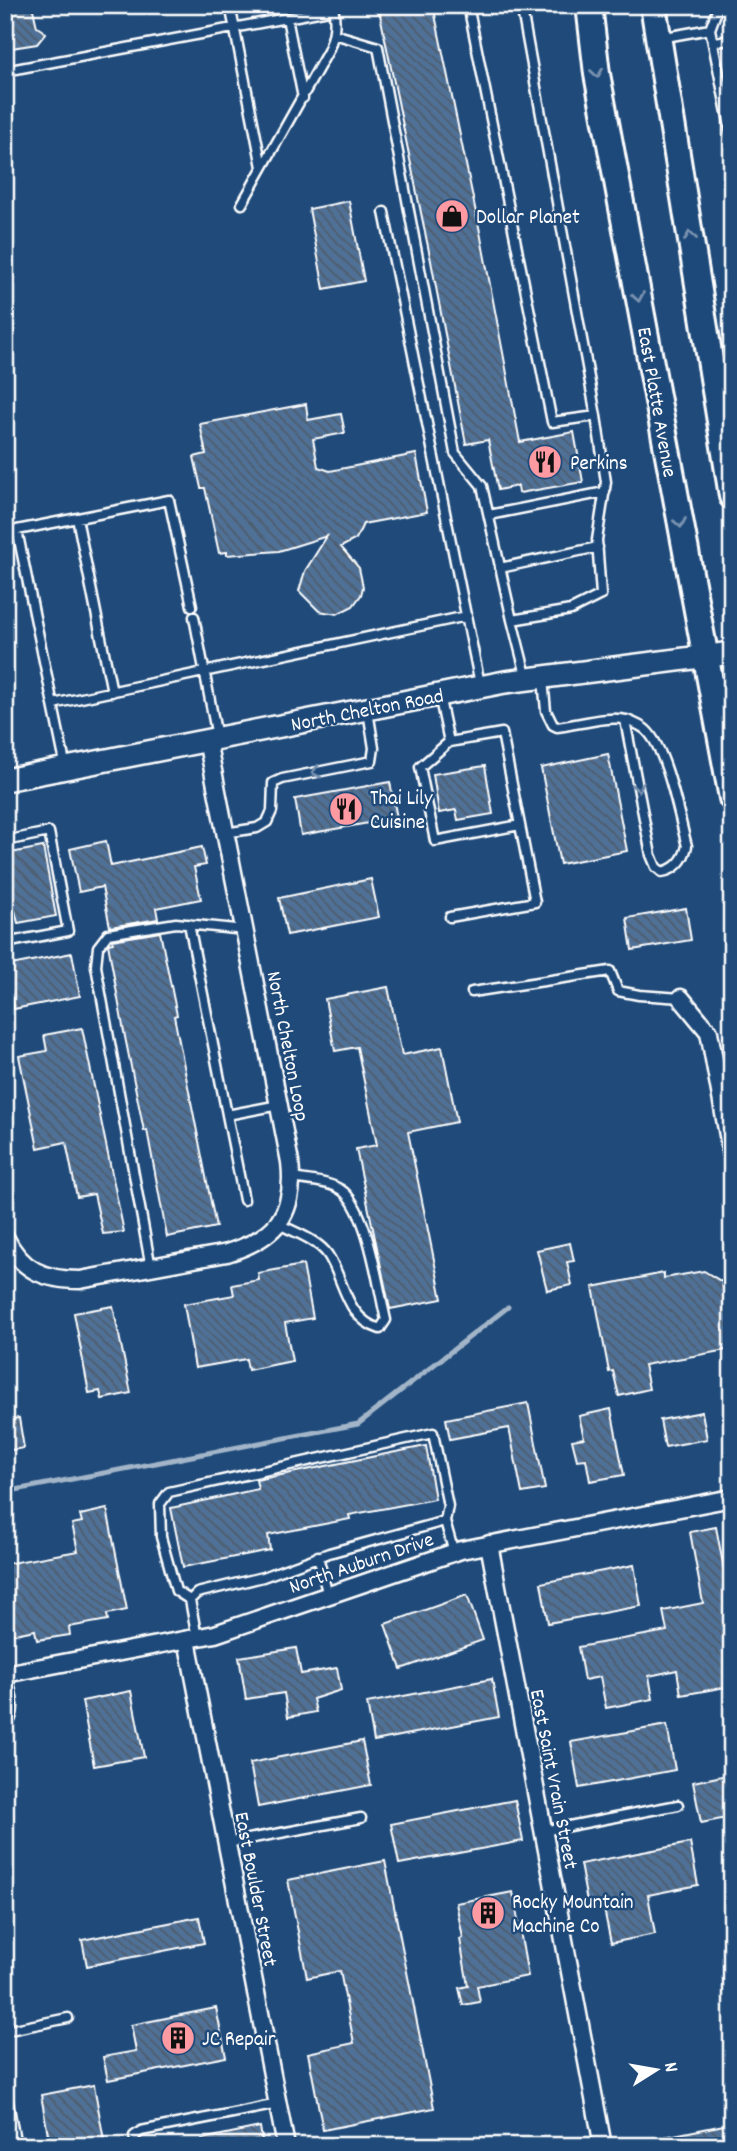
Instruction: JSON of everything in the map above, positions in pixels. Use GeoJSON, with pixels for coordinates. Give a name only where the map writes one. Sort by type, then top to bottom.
{"type":"FeatureCollection","features":[{"type":"Feature","properties":{"kind":"main road","name":"East Platte Avenue"},"geometry":{"type":"LineString","coordinates":[[589,5],[597,74],[732,798]]}},
{"type":"Feature","properties":{"kind":"main road"},"geometry":{"type":"LineString","coordinates":[[653,5],[732,496]]}},
{"type":"Feature","properties":{"kind":"main road","name":"North Chelton Road"},"geometry":{"type":"LineString","coordinates":[[5,780],[480,687],[732,653]]}},
{"type":"Feature","properties":{"kind":"street","name":"North Chelton Loop"},"geometry":{"type":"LineString","coordinates":[[5,1237],[29,1269],[61,1280],[80,1280],[243,1248],[258,1240],[277,1223],[288,1208],[292,1178],[225,833],[212,739]]}},
{"type":"Feature","properties":{"kind":"street"},"geometry":{"type":"LineString","coordinates":[[681,998],[709,1032],[732,1157]]}},
{"type":"Feature","properties":{"kind":"street","name":"North Auburn Drive"},"geometry":{"type":"LineString","coordinates":[[6,1674],[192,1639],[246,1624],[454,1553],[489,1544],[732,1498]]}},
{"type":"Feature","properties":{"kind":"street","name":"East Saint Vrain Street"},"geometry":{"type":"LineString","coordinates":[[489,1544],[603,2146]]}},
{"type":"Feature","properties":{"kind":"street","name":"East Boulder Street"},"geometry":{"type":"LineString","coordinates":[[192,1639],[227,1843],[286,2146]]}},
{"type":"Feature","properties":{"kind":"lane"},"geometry":{"type":"LineString","coordinates":[[230,5],[262,168]]}},
{"type":"Feature","properties":{"kind":"lane"},"geometry":{"type":"LineString","coordinates":[[468,5],[552,422],[596,416]]}},
{"type":"Feature","properties":{"kind":"lane"},"geometry":{"type":"LineString","coordinates":[[512,621],[571,610],[601,595],[598,547],[606,482],[521,5]]}},
{"type":"Feature","properties":{"kind":"lane"},"geometry":{"type":"LineString","coordinates":[[719,5],[710,29],[732,137]]}},
{"type":"Feature","properties":{"kind":"lane"},"geometry":{"type":"LineString","coordinates":[[5,71],[333,7],[336,24],[328,51],[242,204]]}},
{"type":"Feature","properties":{"kind":"lane"},"geometry":{"type":"LineString","coordinates":[[287,18],[303,98]]}},
{"type":"Feature","properties":{"kind":"lane"},"geometry":{"type":"LineString","coordinates":[[659,38],[710,29]]}},
{"type":"Feature","properties":{"kind":"lane"},"geometry":{"type":"LineString","coordinates":[[334,34],[378,47],[456,453],[482,486],[512,621],[546,711],[553,725],[557,727],[625,719],[645,729],[654,741],[667,773],[687,846],[685,856],[669,871],[662,872],[656,867],[651,855],[625,719]]}},
{"type":"Feature","properties":{"kind":"lane"},"geometry":{"type":"LineString","coordinates":[[713,42],[732,40]]}},
{"type":"Feature","properties":{"kind":"lane"},"geometry":{"type":"LineString","coordinates":[[384,212],[480,687]]}},
{"type":"Feature","properties":{"kind":"lane"},"geometry":{"type":"LineString","coordinates":[[489,515],[605,492]]}},
{"type":"Feature","properties":{"kind":"lane"},"geometry":{"type":"LineString","coordinates":[[66,768],[17,530],[169,500],[192,606]]}},
{"type":"Feature","properties":{"kind":"lane"},"geometry":{"type":"LineString","coordinates":[[77,518],[112,692]]}},
{"type":"Feature","properties":{"kind":"lane"},"geometry":{"type":"LineString","coordinates":[[500,568],[598,547]]}},
{"type":"Feature","properties":{"kind":"lane"},"geometry":{"type":"LineString","coordinates":[[53,705],[467,616]]}},
{"type":"Feature","properties":{"kind":"lane"},"geometry":{"type":"LineString","coordinates":[[194,617],[206,673],[212,739]]}},
{"type":"Feature","properties":{"kind":"lane"},"geometry":{"type":"LineString","coordinates":[[439,695],[449,742]]}},
{"type":"Feature","properties":{"kind":"lane"},"geometry":{"type":"LineString","coordinates":[[225,833],[257,828],[267,822],[272,811],[273,783],[372,761],[374,748],[368,709]]}},
{"type":"Feature","properties":{"kind":"lane"},"geometry":{"type":"LineString","coordinates":[[450,917],[535,902],[520,825],[502,733],[449,742],[421,767],[435,841],[520,825]]}},
{"type":"Feature","properties":{"kind":"lane"},"geometry":{"type":"LineString","coordinates":[[5,841],[49,832],[68,931],[5,943]]}},
{"type":"Feature","properties":{"kind":"lane"},"geometry":{"type":"LineString","coordinates":[[151,1268],[96,966],[98,947],[107,934],[176,923],[245,930]]}},
{"type":"Feature","properties":{"kind":"lane"},"geometry":{"type":"LineString","coordinates":[[189,924],[244,1200]]}},
{"type":"Feature","properties":{"kind":"lane"},"geometry":{"type":"LineString","coordinates":[[472,992],[610,971],[618,991],[681,998]]}},
{"type":"Feature","properties":{"kind":"lane"},"geometry":{"type":"LineString","coordinates":[[227,1115],[279,1105]]}},
{"type":"Feature","properties":{"kind":"lane"},"geometry":{"type":"LineString","coordinates":[[277,1223],[315,1242],[328,1254],[346,1298],[370,1326],[380,1329],[386,1321],[366,1235],[356,1210],[344,1192],[328,1184],[292,1178]]}},
{"type":"Feature","properties":{"kind":"lane"},"geometry":{"type":"LineString","coordinates":[[190,1600],[176,1591],[161,1537],[160,1504],[169,1492],[433,1433],[448,1506],[445,1521],[454,1553]]}},
{"type":"Feature","properties":{"kind":"lane"},"geometry":{"type":"LineString","coordinates":[[192,1639],[190,1600],[197,1593],[263,1577],[318,1556],[445,1521]]}},
{"type":"Feature","properties":{"kind":"lane"},"geometry":{"type":"LineString","coordinates":[[318,1556],[328,1596]]}},
{"type":"Feature","properties":{"kind":"lane"},"geometry":{"type":"LineString","coordinates":[[5,1726],[11,1720],[13,1711],[6,1674]]}},
{"type":"Feature","properties":{"kind":"lane"},"geometry":{"type":"LineString","coordinates":[[543,1831],[678,1805]]}},
{"type":"Feature","properties":{"kind":"lane"},"geometry":{"type":"LineString","coordinates":[[227,1843],[361,1818]]}},
{"type":"Feature","properties":{"kind":"lane"},"geometry":{"type":"LineString","coordinates":[[5,2031],[68,2018]]}},
{"type":"Feature","properties":{"kind":"lane"},"geometry":{"type":"LineString","coordinates":[[5,2086],[16,2146]]}},
{"type":"Feature","properties":{"kind":"lane"},"geometry":{"type":"LineString","coordinates":[[136,2146],[134,2136],[141,2131],[278,2104]]}},
{"type":"Feature","properties":{"kind":"building"},"geometry":{"type":"Polygon","coordinates":[[[5,5],[32,5],[37,27],[46,33],[37,44],[5,49],[5,5]]]}},
{"type":"Feature","properties":{"kind":"building"},"geometry":{"type":"Polygon","coordinates":[[[378,5],[433,5],[520,442],[574,432],[583,482],[519,493],[518,486],[498,490],[488,440],[466,444],[378,5]]]}},
{"type":"Feature","properties":{"kind":"building"},"geometry":{"type":"Polygon","coordinates":[[[349,201],[364,281],[324,289],[309,209],[349,201]]]}},
{"type":"Feature","properties":{"kind":"building"},"geometry":{"type":"Polygon","coordinates":[[[306,404],[308,420],[341,414],[345,433],[313,439],[318,467],[330,471],[416,454],[427,512],[363,524],[356,539],[341,547],[359,568],[363,587],[353,606],[337,614],[319,611],[299,591],[305,571],[327,536],[279,551],[227,555],[227,552],[219,553],[205,488],[201,488],[194,457],[206,454],[200,424],[306,404]]]}},
{"type":"Feature","properties":{"kind":"building"},"geometry":{"type":"Polygon","coordinates":[[[608,754],[627,851],[560,864],[541,768],[608,754]]]}},
{"type":"Feature","properties":{"kind":"building"},"geometry":{"type":"Polygon","coordinates":[[[485,766],[493,814],[458,820],[456,810],[439,813],[433,774],[485,766]]]}},
{"type":"Feature","properties":{"kind":"building"},"geometry":{"type":"Polygon","coordinates":[[[390,782],[397,818],[301,835],[295,799],[390,782]]]}},
{"type":"Feature","properties":{"kind":"building"},"geometry":{"type":"Polygon","coordinates":[[[106,841],[111,866],[202,847],[206,865],[194,867],[201,899],[156,908],[158,919],[110,927],[102,887],[79,892],[70,849],[106,841]]]}},
{"type":"Feature","properties":{"kind":"building"},"geometry":{"type":"Polygon","coordinates":[[[43,847],[56,916],[18,923],[15,911],[5,913],[5,854],[43,847]]]}},
{"type":"Feature","properties":{"kind":"building"},"geometry":{"type":"Polygon","coordinates":[[[371,879],[379,917],[287,935],[279,898],[371,879]]]}},
{"type":"Feature","properties":{"kind":"building"},"geometry":{"type":"Polygon","coordinates":[[[686,908],[691,940],[632,950],[627,918],[686,908]]]}},
{"type":"Feature","properties":{"kind":"building"},"geometry":{"type":"Polygon","coordinates":[[[160,932],[216,1227],[167,1237],[108,944],[113,943],[112,940],[160,932]]]}},
{"type":"Feature","properties":{"kind":"building"},"geometry":{"type":"Polygon","coordinates":[[[72,953],[80,996],[14,1009],[6,966],[72,953]]]}},
{"type":"Feature","properties":{"kind":"building"},"geometry":{"type":"Polygon","coordinates":[[[388,987],[402,1055],[442,1047],[457,1122],[408,1132],[442,1299],[390,1309],[356,1149],[377,1145],[357,1047],[335,1051],[325,999],[388,987]]]}},
{"type":"Feature","properties":{"kind":"building"},"geometry":{"type":"Polygon","coordinates":[[[82,1028],[124,1232],[103,1234],[94,1194],[77,1197],[66,1142],[38,1148],[19,1056],[47,1051],[44,1035],[82,1028]]]}},
{"type":"Feature","properties":{"kind":"building"},"geometry":{"type":"Polygon","coordinates":[[[570,1243],[574,1261],[567,1262],[572,1285],[547,1290],[537,1250],[570,1243]]]}},
{"type":"Feature","properties":{"kind":"building"},"geometry":{"type":"Polygon","coordinates":[[[303,1265],[313,1318],[285,1323],[292,1361],[248,1370],[246,1359],[195,1368],[184,1304],[234,1295],[232,1285],[259,1280],[258,1273],[303,1265]]]}},
{"type":"Feature","properties":{"kind":"building"},"geometry":{"type":"Polygon","coordinates":[[[704,1271],[722,1282],[732,1331],[732,1349],[644,1365],[649,1389],[619,1396],[613,1371],[609,1372],[593,1287],[664,1273],[664,1278],[704,1271]]]}},
{"type":"Feature","properties":{"kind":"building"},"geometry":{"type":"Polygon","coordinates":[[[113,1306],[131,1393],[102,1399],[100,1391],[89,1393],[74,1313],[113,1306]]]}},
{"type":"Feature","properties":{"kind":"building"},"geometry":{"type":"Polygon","coordinates":[[[528,1403],[545,1489],[522,1493],[509,1428],[450,1439],[446,1419],[528,1403]]]}},
{"type":"Feature","properties":{"kind":"building"},"geometry":{"type":"Polygon","coordinates":[[[611,1409],[624,1475],[590,1481],[586,1459],[577,1460],[572,1440],[584,1438],[579,1416],[611,1409]]]}},
{"type":"Feature","properties":{"kind":"building"},"geometry":{"type":"Polygon","coordinates":[[[702,1412],[707,1439],[665,1447],[660,1420],[702,1412]]]}},
{"type":"Feature","properties":{"kind":"building"},"geometry":{"type":"Polygon","coordinates":[[[19,1418],[24,1448],[5,1451],[5,1420],[19,1418]]]}},
{"type":"Feature","properties":{"kind":"building"},"geometry":{"type":"Polygon","coordinates":[[[426,1446],[435,1499],[349,1515],[350,1519],[268,1535],[270,1550],[183,1567],[171,1508],[258,1489],[256,1480],[426,1446]]]}},
{"type":"Feature","properties":{"kind":"building"},"geometry":{"type":"Polygon","coordinates":[[[107,1509],[127,1610],[107,1614],[108,1620],[69,1627],[70,1635],[37,1640],[35,1630],[5,1636],[5,1564],[78,1551],[72,1524],[82,1522],[80,1515],[107,1509]]]}},
{"type":"Feature","properties":{"kind":"building"},"geometry":{"type":"Polygon","coordinates":[[[716,1527],[732,1611],[732,1686],[681,1695],[677,1670],[649,1676],[653,1699],[606,1708],[600,1677],[584,1680],[578,1647],[667,1631],[663,1611],[703,1603],[690,1532],[716,1527]]]}},
{"type":"Feature","properties":{"kind":"building"},"geometry":{"type":"Polygon","coordinates":[[[634,1565],[641,1606],[548,1623],[541,1583],[634,1565]]]}},
{"type":"Feature","properties":{"kind":"building"},"geometry":{"type":"Polygon","coordinates":[[[467,1595],[483,1640],[401,1669],[385,1624],[467,1595]]]}},
{"type":"Feature","properties":{"kind":"building"},"geometry":{"type":"Polygon","coordinates":[[[296,1648],[301,1674],[337,1668],[341,1690],[313,1699],[316,1712],[288,1717],[284,1693],[246,1699],[239,1657],[296,1648]]]}},
{"type":"Feature","properties":{"kind":"building"},"geometry":{"type":"Polygon","coordinates":[[[492,1679],[499,1717],[374,1741],[367,1703],[492,1679]]]}},
{"type":"Feature","properties":{"kind":"building"},"geometry":{"type":"Polygon","coordinates":[[[131,1691],[144,1757],[94,1766],[82,1701],[131,1691]]]}},
{"type":"Feature","properties":{"kind":"building"},"geometry":{"type":"Polygon","coordinates":[[[667,1725],[675,1770],[579,1788],[571,1742],[667,1725]]]}},
{"type":"Feature","properties":{"kind":"building"},"geometry":{"type":"Polygon","coordinates":[[[362,1741],[371,1785],[258,1807],[250,1763],[362,1741]]]}},
{"type":"Feature","properties":{"kind":"building"},"geometry":{"type":"Polygon","coordinates":[[[732,1774],[732,1817],[701,1823],[693,1782],[732,1774]]]}},
{"type":"Feature","properties":{"kind":"building"},"geometry":{"type":"Polygon","coordinates":[[[515,1800],[523,1841],[399,1864],[391,1824],[515,1800]]]}},
{"type":"Feature","properties":{"kind":"building"},"geometry":{"type":"Polygon","coordinates":[[[690,1843],[698,1885],[648,1895],[655,1934],[611,1943],[603,1904],[588,1907],[580,1864],[690,1843]]]}},
{"type":"Feature","properties":{"kind":"building"},"geometry":{"type":"Polygon","coordinates":[[[385,1861],[434,2108],[323,2130],[308,2053],[354,2043],[340,1971],[307,1978],[288,1880],[385,1861]]]}},
{"type":"Feature","properties":{"kind":"building"},"geometry":{"type":"Polygon","coordinates":[[[513,1892],[528,1976],[477,1986],[480,2002],[463,2005],[459,1988],[468,1986],[456,1903],[513,1892]]]}},
{"type":"Feature","properties":{"kind":"building"},"geometry":{"type":"Polygon","coordinates":[[[199,1917],[204,1943],[87,1966],[82,1940],[199,1917]]]}},
{"type":"Feature","properties":{"kind":"building","name":"JC Repair"},"geometry":{"type":"Polygon","coordinates":[[[216,2008],[226,2057],[108,2080],[103,2057],[136,2051],[131,2025],[216,2008]]]}},
{"type":"Feature","properties":{"kind":"building"},"geometry":{"type":"Polygon","coordinates":[[[94,2085],[105,2146],[50,2146],[41,2095],[94,2085]]]}},
{"type":"Feature","properties":{"kind":"building"},"geometry":{"type":"Polygon","coordinates":[[[724,2125],[728,2146],[655,2146],[654,2139],[724,2125]]]}},
{"type":"Feature","properties":{"kind":"building"},"geometry":{"type":"Polygon","coordinates":[[[260,2127],[263,2146],[203,2146],[202,2139],[260,2127]]]}},
{"type":"Feature","properties":{"kind":"waterway"},"geometry":{"type":"LineString","coordinates":[[5,1492],[358,1424],[508,1307]]}},
{"type":"Feature","properties":{"kind":"place","name":"Dollar Planet"},"geometry":{"type":"Point","coordinates":[452,216]}},
{"type":"Feature","properties":{"kind":"place","name":"Perkins"},"geometry":{"type":"Point","coordinates":[545,462]}},
{"type":"Feature","properties":{"kind":"place","name":"Thai Lily Cuisine"},"geometry":{"type":"Point","coordinates":[346,809]}},
{"type":"Feature","properties":{"kind":"place","name":"Rocky Mountain Machine Co"},"geometry":{"type":"Point","coordinates":[488,1913]}},
{"type":"Feature","properties":{"kind":"place","name":"JC Repair"},"geometry":{"type":"Point","coordinates":[178,2038]}}]}
